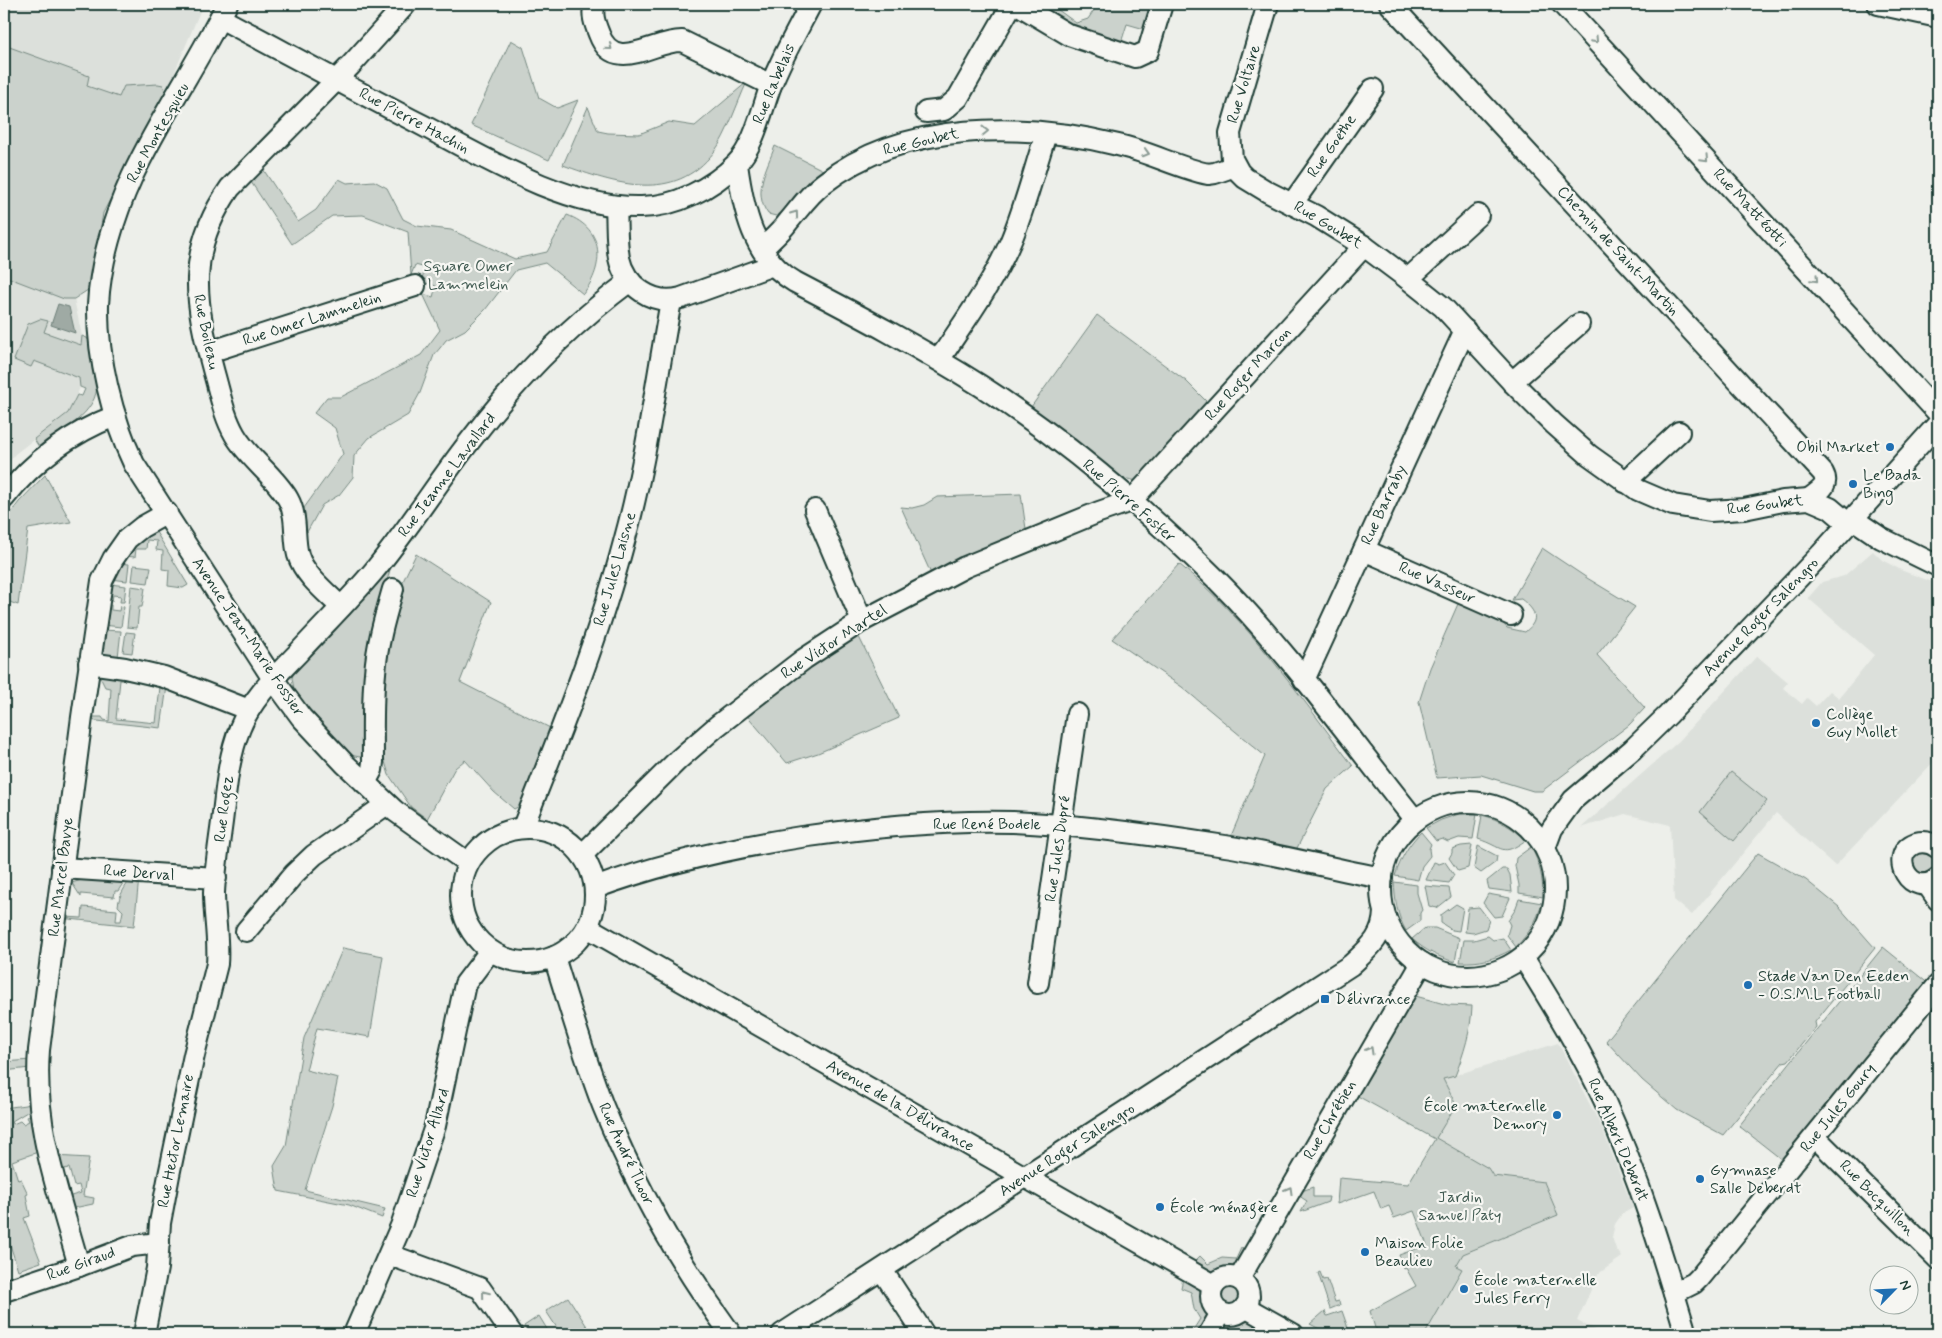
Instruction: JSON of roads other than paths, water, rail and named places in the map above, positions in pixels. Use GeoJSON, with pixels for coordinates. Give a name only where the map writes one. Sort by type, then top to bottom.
{"type":"FeatureCollection","features":[{"type":"Feature","properties":{"kind":"street","name":"Rue Boileau"},"geometry":{"type":"LineString","coordinates":[[341,607],[308,574],[299,557],[294,518],[287,499],[235,435],[226,415],[199,312],[197,287],[203,245],[213,218],[224,197],[237,180],[406,4]]}},
{"type":"Feature","properties":{"kind":"street"},"geometry":{"type":"LineString","coordinates":[[595,4],[593,14],[600,38],[604,44],[618,54],[630,54],[668,42],[682,40],[772,85]]}},
{"type":"Feature","properties":{"kind":"street","name":"Rue Rabelais"},"geometry":{"type":"LineString","coordinates":[[737,164],[749,143],[772,85],[811,4]]}},
{"type":"Feature","properties":{"kind":"street"},"geometry":{"type":"LineString","coordinates":[[926,112],[944,110],[958,98],[1012,4]]}},
{"type":"Feature","properties":{"kind":"street"},"geometry":{"type":"LineString","coordinates":[[1017,4],[1069,35],[1135,58],[1148,51],[1162,4]]}},
{"type":"Feature","properties":{"kind":"street","name":"Rue Voltaire"},"geometry":{"type":"LineString","coordinates":[[1235,166],[1230,150],[1230,133],[1268,4]]}},
{"type":"Feature","properties":{"kind":"street","name":"Chemin de Saint-Martin"},"geometry":{"type":"LineString","coordinates":[[1390,4],[1822,473],[1826,482],[1825,486],[1809,499]]}},
{"type":"Feature","properties":{"kind":"street","name":"Rue Mattéotti"},"geometry":{"type":"LineString","coordinates":[[1562,4],[1938,413]]}},
{"type":"Feature","properties":{"kind":"street"},"geometry":{"type":"LineString","coordinates":[[1878,4],[1938,17]]}},
{"type":"Feature","properties":{"kind":"street","name":"Rue Pierre Hachin"},"geometry":{"type":"LineString","coordinates":[[224,11],[335,80],[513,172],[563,192],[616,206],[653,207],[677,200],[706,186],[737,164]]}},
{"type":"Feature","properties":{"kind":"street","name":"Rue Montesquieu"},"geometry":{"type":"LineString","coordinates":[[116,416],[102,353],[98,319],[100,289],[108,249],[125,194],[135,171],[204,51],[224,11]]}},
{"type":"Feature","properties":{"kind":"street","name":"Rue Goëthe"},"geometry":{"type":"LineString","coordinates":[[1292,204],[1373,89]]}},
{"type":"Feature","properties":{"kind":"street","name":"Rue Goubet"},"geometry":{"type":"LineString","coordinates":[[767,257],[784,228],[804,202],[822,184],[847,167],[873,154],[913,141],[959,132],[992,131],[1079,137],[1121,145],[1208,174],[1235,166],[1252,183],[1316,216],[1364,246],[1438,303],[1512,382],[1573,442],[1625,482],[1667,503],[1710,511],[1744,509],[1783,500],[1809,499],[1830,508],[1881,538],[1938,566]]}},
{"type":"Feature","properties":{"kind":"street"},"geometry":{"type":"LineString","coordinates":[[939,360],[992,279],[1006,253],[1046,134]]}},
{"type":"Feature","properties":{"kind":"street"},"geometry":{"type":"LineString","coordinates":[[616,206],[619,257],[625,273],[630,281],[646,295],[656,300],[671,301],[767,257],[747,216],[737,164]]}},
{"type":"Feature","properties":{"kind":"street"},"geometry":{"type":"LineString","coordinates":[[1408,279],[1478,215]]}},
{"type":"Feature","properties":{"kind":"street","name":"Rue Roger Marcon"},"geometry":{"type":"LineString","coordinates":[[1131,501],[1364,246]]}},
{"type":"Feature","properties":{"kind":"street","name":"Rue Pierre Fosfer"},"geometry":{"type":"LineString","coordinates":[[767,257],[790,279],[939,360],[994,395],[1036,424],[1131,501],[1216,580],[1257,623],[1415,820]]}},
{"type":"Feature","properties":{"kind":"street","name":"Rue Jeanne Lavallard"},"geometry":{"type":"LineString","coordinates":[[273,679],[341,607],[398,541],[450,466],[502,401],[565,335],[599,304],[630,281]]}},
{"type":"Feature","properties":{"kind":"street","name":"Rue Omer Lammelein"},"geometry":{"type":"LineString","coordinates":[[209,352],[415,286]]}},
{"type":"Feature","properties":{"kind":"street","name":"Rue Jules Laisne"},"geometry":{"type":"LineString","coordinates":[[523,827],[579,685],[617,568],[645,455],[671,301]]}},
{"type":"Feature","properties":{"kind":"street"},"geometry":{"type":"LineString","coordinates":[[1512,382],[1579,324]]}},
{"type":"Feature","properties":{"kind":"street","name":"Rue Barraby"},"geometry":{"type":"LineString","coordinates":[[1304,680],[1465,330]]}},
{"type":"Feature","properties":{"kind":"street"},"geometry":{"type":"LineString","coordinates":[[4,498],[17,482],[54,448],[79,432],[116,416]]}},
{"type":"Feature","properties":{"kind":"street","name":"Avenue Jean-Marie Fossier"},"geometry":{"type":"LineString","coordinates":[[116,416],[123,440],[134,464],[273,679],[315,733],[402,818],[468,863]]}},
{"type":"Feature","properties":{"kind":"street","name":"Avenue Roger Salengro"},"geometry":{"type":"LineString","coordinates":[[1545,848],[1552,829],[1574,800],[1655,728],[1851,521],[1938,424]]}},
{"type":"Feature","properties":{"kind":"street"},"geometry":{"type":"LineString","coordinates":[[1625,482],[1680,432]]}},
{"type":"Feature","properties":{"kind":"street","name":"Rue Victor Martel"},"geometry":{"type":"LineString","coordinates":[[582,855],[679,759],[717,726],[804,659],[862,621],[983,559],[1131,501]]}},
{"type":"Feature","properties":{"kind":"street"},"geometry":{"type":"LineString","coordinates":[[815,510],[862,621]]}},
{"type":"Feature","properties":{"kind":"street","name":"Rue Marcel Bavye"},"geometry":{"type":"LineString","coordinates":[[79,1266],[44,1140],[38,1086],[39,1050],[99,592],[105,573],[127,539],[142,527],[166,513]]}},
{"type":"Feature","properties":{"kind":"street","name":"Rue Vasseur"},"geometry":{"type":"LineString","coordinates":[[1364,550],[1511,615]]}},
{"type":"Feature","properties":{"kind":"street"},"geometry":{"type":"LineString","coordinates":[[365,783],[372,770],[373,762],[376,658],[382,626],[393,589]]}},
{"type":"Feature","properties":{"kind":"street"},"geometry":{"type":"LineString","coordinates":[[89,663],[125,668],[164,677],[249,710]]}},
{"type":"Feature","properties":{"kind":"street","name":"Rue Rogez"},"geometry":{"type":"LineString","coordinates":[[218,950],[215,908],[216,878],[230,762],[237,736],[249,710],[273,679]]}},
{"type":"Feature","properties":{"kind":"street","name":"Rue Jules Dupré"},"geometry":{"type":"LineString","coordinates":[[1038,983],[1077,714]]}},
{"type":"Feature","properties":{"kind":"street","name":"Avenue Roger Salengro"},"geometry":{"type":"LineString","coordinates":[[1519,818],[1539,816],[1574,800]]}},
{"type":"Feature","properties":{"kind":"street"},"geometry":{"type":"LineString","coordinates":[[1466,802],[1498,807],[1519,818],[1534,832],[1545,848],[1554,874],[1555,901],[1551,917],[1535,946],[1523,957],[1502,970],[1478,976],[1461,976],[1445,973],[1416,958],[1394,935],[1384,912],[1381,895],[1386,861],[1392,846],[1402,832],[1428,811],[1443,805],[1466,802]]}},
{"type":"Feature","properties":{"kind":"street"},"geometry":{"type":"LineString","coordinates":[[246,931],[303,865],[326,846],[387,804]]}},
{"type":"Feature","properties":{"kind":"street","name":"Rue René Bodele"},"geometry":{"type":"LineString","coordinates":[[595,888],[652,869],[752,845],[836,832],[900,825],[955,822],[1011,822],[1062,826],[1224,846],[1382,878]]}},
{"type":"Feature","properties":{"kind":"street"},"geometry":{"type":"LineString","coordinates":[[523,827],[533,827],[552,832],[573,844],[582,855],[591,870],[595,888],[595,901],[587,927],[573,945],[554,957],[538,962],[523,962],[507,959],[490,951],[476,938],[465,921],[460,902],[461,882],[468,863],[476,852],[497,834],[523,827]]}},
{"type":"Feature","properties":{"kind":"street"},"geometry":{"type":"LineString","coordinates":[[1934,887],[1916,883],[1907,877],[1903,867],[1903,856],[1909,848],[1918,843],[1929,843],[1938,848]]}},
{"type":"Feature","properties":{"kind":"street","name":"Rue Derval"},"geometry":{"type":"LineString","coordinates":[[62,868],[216,878]]}},
{"type":"Feature","properties":{"kind":"street","name":"Avenue Roger Salengro"},"geometry":{"type":"LineString","coordinates":[[1351,965],[1379,935],[1384,922],[1384,912]]}},
{"type":"Feature","properties":{"kind":"street","name":"Avenue de la Délivrance"},"geometry":{"type":"LineString","coordinates":[[587,927],[1214,1285]]}},
{"type":"Feature","properties":{"kind":"street","name":"Rue Hector Lemaire"},"geometry":{"type":"LineString","coordinates":[[144,1334],[156,1273],[169,1175],[194,1055],[215,977],[218,950]]}},
{"type":"Feature","properties":{"kind":"street","name":"Avenue Roger Salengro"},"geometry":{"type":"LineString","coordinates":[[782,1334],[1351,965],[1386,951],[1399,950],[1416,958]]}},
{"type":"Feature","properties":{"kind":"street","name":"Rue Victor Allard"},"geometry":{"type":"LineString","coordinates":[[354,1334],[390,1254],[435,1126],[449,1067],[463,989],[468,978],[490,951]]}},
{"type":"Feature","properties":{"kind":"street","name":"Rue André Thoor"},"geometry":{"type":"LineString","coordinates":[[554,957],[595,1085],[634,1176],[673,1247],[731,1334]]}},
{"type":"Feature","properties":{"kind":"street","name":"Rue Albert Deberdt"},"geometry":{"type":"LineString","coordinates":[[1523,957],[1587,1067],[1608,1108],[1639,1185],[1686,1334]]}},
{"type":"Feature","properties":{"kind":"street","name":"Rue Chrétien"},"geometry":{"type":"LineString","coordinates":[[1239,1279],[1416,958]]}},
{"type":"Feature","properties":{"kind":"street","name":"Rue Jules Goury"},"geometry":{"type":"LineString","coordinates":[[1674,1292],[1699,1278],[1938,985]]}},
{"type":"Feature","properties":{"kind":"street","name":"Rue Bocquillon"},"geometry":{"type":"LineString","coordinates":[[1815,1137],[1938,1259]]}},
{"type":"Feature","properties":{"kind":"street","name":"Rue Giraud"},"geometry":{"type":"LineString","coordinates":[[4,1291],[132,1246],[159,1242]]}},
{"type":"Feature","properties":{"kind":"street"},"geometry":{"type":"LineString","coordinates":[[390,1254],[480,1288],[512,1334]]}},
{"type":"Feature","properties":{"kind":"street"},"geometry":{"type":"LineString","coordinates":[[882,1270],[924,1334]]}},
{"type":"Feature","properties":{"kind":"street"},"geometry":{"type":"LineString","coordinates":[[1233,1277],[1239,1279],[1244,1283],[1249,1295],[1245,1307],[1236,1314],[1221,1313],[1212,1304],[1211,1291],[1214,1285],[1222,1278],[1233,1277]]}},
{"type":"Feature","properties":{"kind":"street"},"geometry":{"type":"LineString","coordinates":[[1245,1307],[1293,1334]]}},
{"type":"Feature","properties":{"kind":"street"},"geometry":{"type":"LineString","coordinates":[[1209,1334],[1221,1313]]}},
{"type":"Feature","properties":{"kind":"place","name":"Obil Market"},"geometry":{"type":"Point","coordinates":[1890,447]}},
{"type":"Feature","properties":{"kind":"place","name":"Le Bada Bing"},"geometry":{"type":"Point","coordinates":[1853,484]}},
{"type":"Feature","properties":{"kind":"place","name":"Collège Guy Mollet"},"geometry":{"type":"Point","coordinates":[1816,723]}},
{"type":"Feature","properties":{"kind":"place","name":"Stade Van Den Eeden - O.S.M.L Football"},"geometry":{"type":"Point","coordinates":[1748,985]}},
{"type":"Feature","properties":{"kind":"place","name":"Délivrance"},"geometry":{"type":"Point","coordinates":[1325,999]}},
{"type":"Feature","properties":{"kind":"place","name":"École maternelle Demory"},"geometry":{"type":"Point","coordinates":[1557,1115]}},
{"type":"Feature","properties":{"kind":"place","name":"Gymnase Salle Deberdt"},"geometry":{"type":"Point","coordinates":[1700,1179]}},
{"type":"Feature","properties":{"kind":"place","name":"École ménagère"},"geometry":{"type":"Point","coordinates":[1160,1207]}},
{"type":"Feature","properties":{"kind":"place","name":"Maison Folie Beaulieu"},"geometry":{"type":"Point","coordinates":[1365,1252]}},
{"type":"Feature","properties":{"kind":"place","name":"École maternelle Jules Ferry"},"geometry":{"type":"Point","coordinates":[1464,1289]}},
{"type":"Feature","properties":{"kind":"park label","name":"Square Omer Lammelein"},"geometry":{"type":"Point","coordinates":[468,275]}},
{"type":"Feature","properties":{"kind":"park label","name":"Jardin Samuel Paty"},"geometry":{"type":"Point","coordinates":[1460,1206]}}]}
